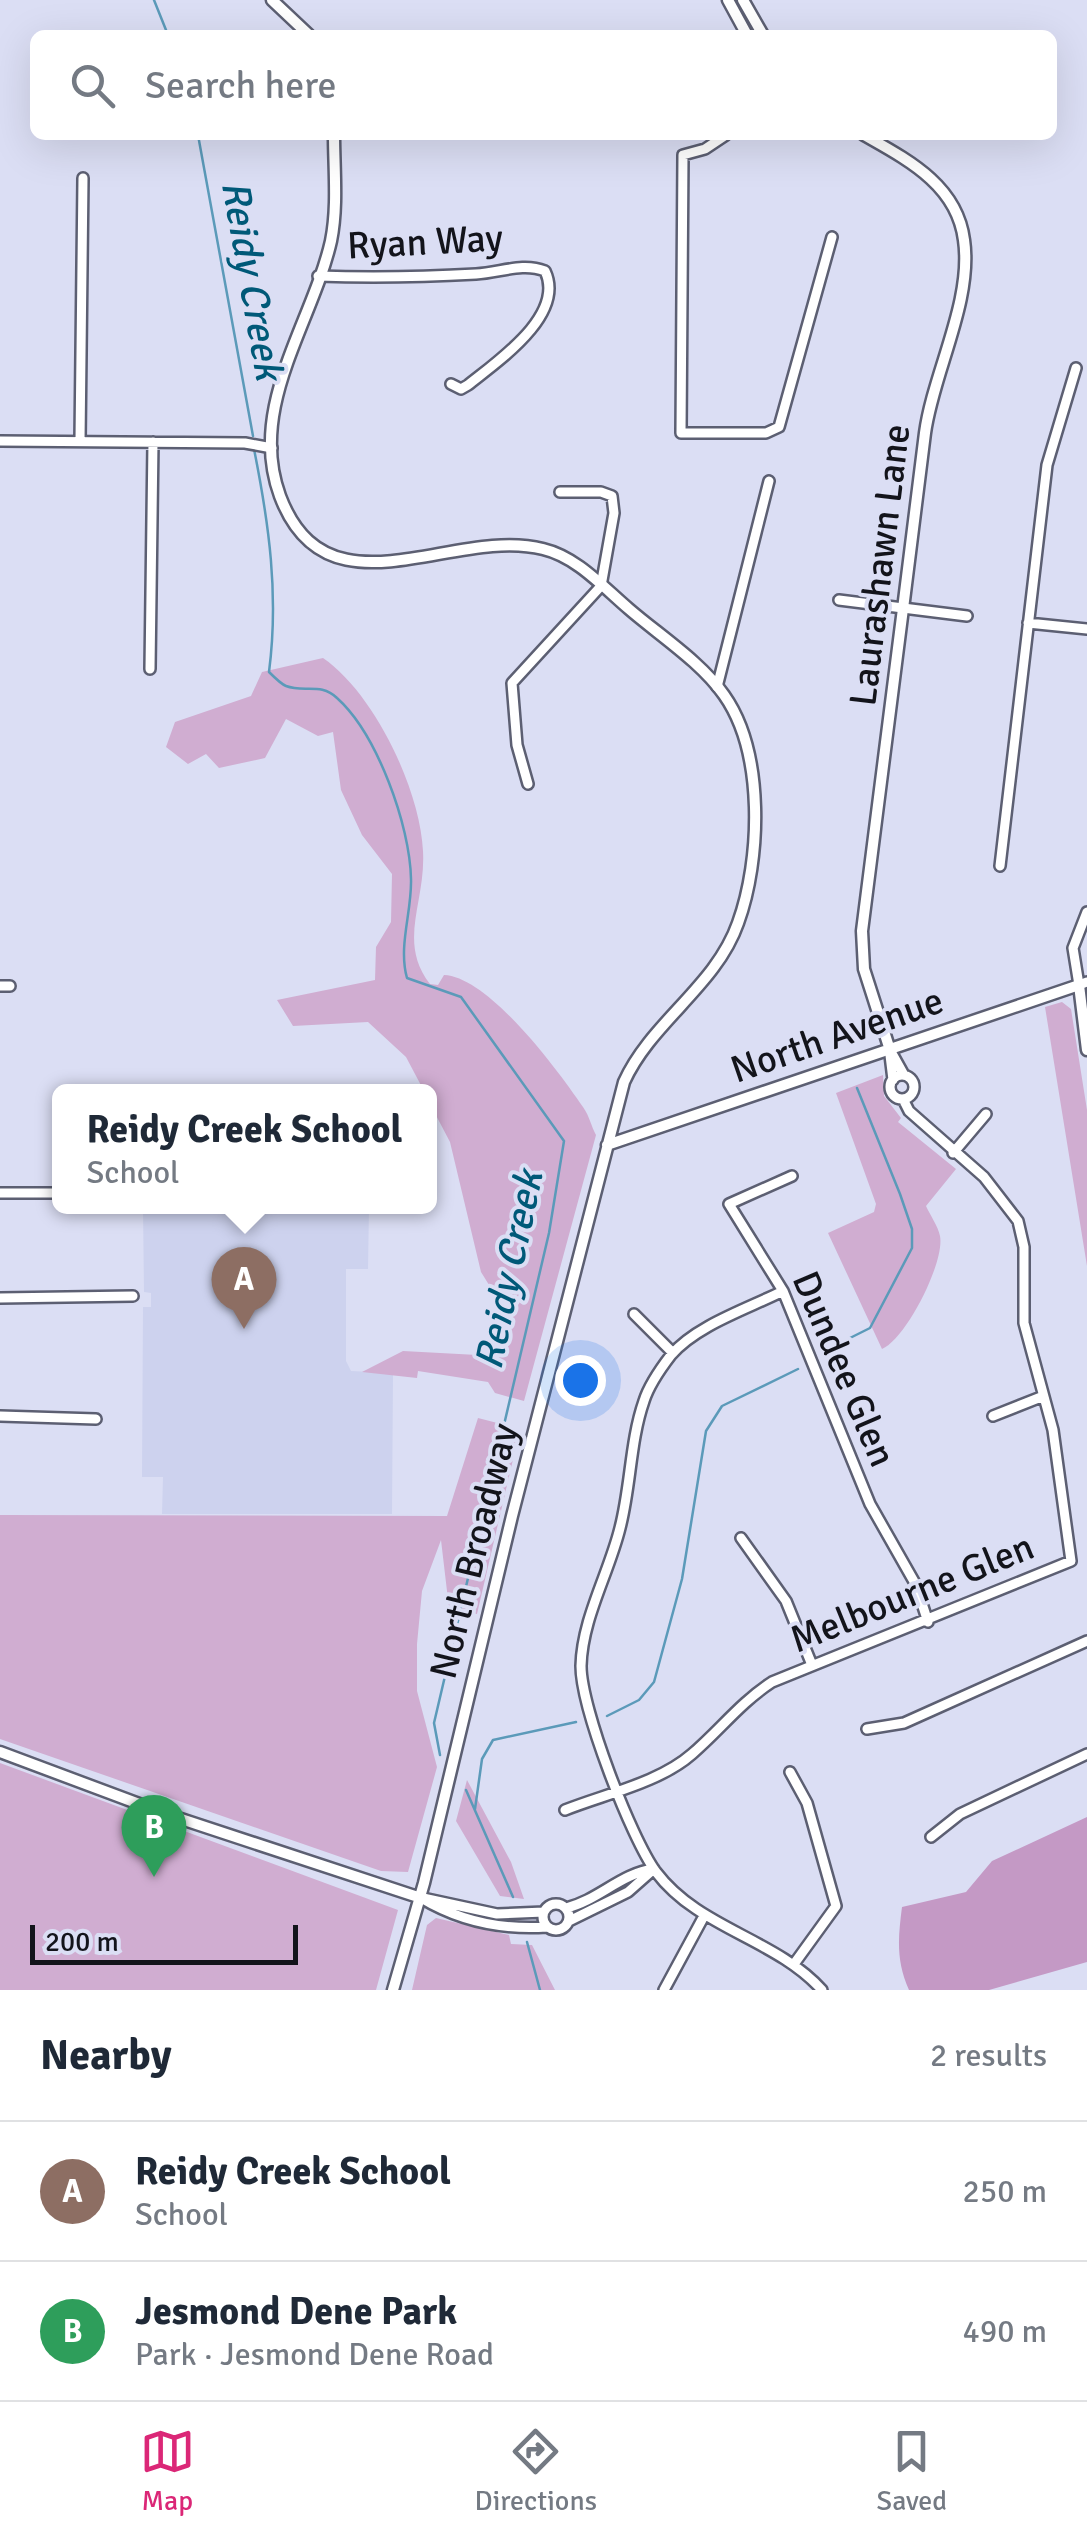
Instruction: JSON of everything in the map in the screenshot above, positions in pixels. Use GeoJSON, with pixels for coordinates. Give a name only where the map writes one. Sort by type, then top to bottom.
{"type":"FeatureCollection","features":[{"type":"Feature","properties":{"kind":"street"},"geometry":{"type":"LineString","coordinates":[[272,0],[303,30]]}},
{"type":"Feature","properties":{"kind":"street"},"geometry":{"type":"LineString","coordinates":[[728,0],[744,30]]}},
{"type":"Feature","properties":{"kind":"street"},"geometry":{"type":"LineString","coordinates":[[743,0],[760,30]]}},
{"type":"Feature","properties":{"kind":"street","name":"North Broadway"},"geometry":{"type":"LineString","coordinates":[[334,140],[330,241],[281,379],[272,448],[279,494],[295,528],[324,553],[370,563],[530,546],[568,558],[716,687],[737,719],[752,781],[756,826],[747,894],[738,925],[719,959],[634,1060],[607,1145],[420,1898],[393,1990]]}},
{"type":"Feature","properties":{"kind":"street"},"geometry":{"type":"LineString","coordinates":[[718,140],[705,149],[683,155],[681,433],[766,433],[780,427],[832,236]]}},
{"type":"Feature","properties":{"kind":"street","name":"Laurashawn Lane"},"geometry":{"type":"LineString","coordinates":[[872,140],[930,176],[951,204],[964,238],[962,281],[925,432],[862,931],[864,969],[889,1048]]}},
{"type":"Feature","properties":{"kind":"street"},"geometry":{"type":"LineString","coordinates":[[80,441],[83,178]]}},
{"type":"Feature","properties":{"kind":"street","name":"Ryan Way"},"geometry":{"type":"LineString","coordinates":[[318,276],[426,276],[528,266],[546,271],[551,290],[541,315],[468,385],[461,389],[451,384]]}},
{"type":"Feature","properties":{"kind":"street"},"geometry":{"type":"LineString","coordinates":[[1000,866],[1048,464],[1076,368]]}},
{"type":"Feature","properties":{"kind":"street"},"geometry":{"type":"LineString","coordinates":[[0,441],[245,443],[272,448]]}},
{"type":"Feature","properties":{"kind":"street"},"geometry":{"type":"LineString","coordinates":[[150,668],[153,442]]}},
{"type":"Feature","properties":{"kind":"street"},"geometry":{"type":"LineString","coordinates":[[716,687],[769,481]]}},
{"type":"Feature","properties":{"kind":"street"},"geometry":{"type":"LineString","coordinates":[[528,784],[517,745],[512,682],[602,586],[614,513],[612,496],[601,492],[560,492]]}},
{"type":"Feature","properties":{"kind":"street"},"geometry":{"type":"LineString","coordinates":[[838,600],[967,616]]}},
{"type":"Feature","properties":{"kind":"street"},"geometry":{"type":"LineString","coordinates":[[1028,623],[1087,629]]}},
{"type":"Feature","properties":{"kind":"street"},"geometry":{"type":"LineString","coordinates":[[1087,912],[1073,948],[1083,984],[1087,1050]]}},
{"type":"Feature","properties":{"kind":"street","name":"North Avenue"},"geometry":{"type":"LineString","coordinates":[[607,1145],[1083,984]]}},
{"type":"Feature","properties":{"kind":"street","name":"Melbourne Glen"},"geometry":{"type":"LineString","coordinates":[[889,1048],[904,1075],[914,1084],[907,1097]]}},
{"type":"Feature","properties":{"kind":"street","name":"Melbourne Glen"},"geometry":{"type":"LineString","coordinates":[[565,1810],[672,1769],[748,1698],[812,1664],[928,1622],[1072,1561],[1053,1430],[1024,1324],[1024,1247],[1018,1221],[984,1177],[954,1153],[919,1116],[907,1097],[892,1094],[889,1048]]}},
{"type":"Feature","properties":{"kind":"street"},"geometry":{"type":"LineString","coordinates":[[892,1080],[904,1075]]}},
{"type":"Feature","properties":{"kind":"street"},"geometry":{"type":"LineString","coordinates":[[954,1153],[986,1114]]}},
{"type":"Feature","properties":{"kind":"street","name":"Dundee Glen"},"geometry":{"type":"LineString","coordinates":[[792,1176],[729,1204],[782,1292],[857,1474],[916,1585],[928,1622]]}},
{"type":"Feature","properties":{"kind":"street"},"geometry":{"type":"LineString","coordinates":[[0,1193],[52,1193]]}},
{"type":"Feature","properties":{"kind":"street"},"geometry":{"type":"LineString","coordinates":[[782,1292],[694,1336],[673,1354],[644,1397],[622,1522],[590,1618],[581,1666],[618,1789],[654,1869],[704,1916],[794,1964],[822,1990]]}},
{"type":"Feature","properties":{"kind":"street"},"geometry":{"type":"LineString","coordinates":[[0,1298],[133,1296]]}},
{"type":"Feature","properties":{"kind":"street"},"geometry":{"type":"LineString","coordinates":[[634,1314],[673,1354]]}},
{"type":"Feature","properties":{"kind":"street"},"geometry":{"type":"LineString","coordinates":[[993,1416],[1041,1397]]}},
{"type":"Feature","properties":{"kind":"street"},"geometry":{"type":"LineString","coordinates":[[0,1416],[96,1418]]}},
{"type":"Feature","properties":{"kind":"street"},"geometry":{"type":"LineString","coordinates":[[740,1538],[786,1601],[812,1664]]}},
{"type":"Feature","properties":{"kind":"street"},"geometry":{"type":"LineString","coordinates":[[867,1729],[904,1723],[1087,1641]]}},
{"type":"Feature","properties":{"kind":"street"},"geometry":{"type":"LineString","coordinates":[[0,1752],[166,1814],[420,1898],[497,1914],[534,1916],[553,1904],[566,1908],[607,1890],[634,1871],[654,1869]]}},
{"type":"Feature","properties":{"kind":"street"},"geometry":{"type":"LineString","coordinates":[[930,1837],[960,1814],[1087,1754]]}},
{"type":"Feature","properties":{"kind":"street"},"geometry":{"type":"LineString","coordinates":[[790,1772],[807,1804],[836,1906],[794,1964]]}},
{"type":"Feature","properties":{"kind":"street"},"geometry":{"type":"LineString","coordinates":[[420,1898],[445,1913],[485,1923],[562,1930],[569,1921],[628,1892],[654,1869]]}},
{"type":"Feature","properties":{"kind":"street"},"geometry":{"type":"LineString","coordinates":[[566,1908],[569,1921]]}},
{"type":"Feature","properties":{"kind":"street"},"geometry":{"type":"LineString","coordinates":[[544,1912],[547,1926]]}},
{"type":"Feature","properties":{"kind":"street"},"geometry":{"type":"LineString","coordinates":[[664,1990],[704,1916]]}},
{"type":"Feature","properties":{"kind":"shaded area"},"geometry":{"type":"Polygon","coordinates":[[[323,658],[360,694],[391,744],[420,826],[423,870],[414,937],[420,968],[430,984],[438,985],[444,975],[462,980],[501,1008],[557,1071],[585,1111],[596,1135],[524,1401],[495,1393],[488,1382],[418,1371],[417,1378],[362,1372],[403,1351],[496,1356],[499,1301],[481,1272],[450,1142],[437,1117],[437,1084],[420,1084],[406,1057],[368,1022],[293,1026],[277,1000],[375,980],[376,947],[391,922],[392,874],[362,835],[341,790],[333,732],[318,736],[286,719],[265,758],[219,768],[206,754],[188,764],[166,747],[175,722],[251,696],[262,672],[323,658]]]}},
{"type":"Feature","properties":{"kind":"shaded area"},"geometry":{"type":"Polygon","coordinates":[[[1062,1002],[1071,1009],[1087,1110],[1087,1266],[1045,1007],[1062,1002]]]}},
{"type":"Feature","properties":{"kind":"shaded area"},"geometry":{"type":"Polygon","coordinates":[[[883,1075],[884,1096],[901,1118],[898,1122],[956,1169],[926,1206],[940,1236],[930,1281],[902,1331],[882,1349],[828,1233],[874,1212],[876,1204],[836,1093],[883,1075]]]}},
{"type":"Feature","properties":{"kind":"shaded area"},"geometry":{"type":"Polygon","coordinates":[[[143,1214],[369,1214],[368,1269],[346,1269],[346,1361],[351,1371],[393,1373],[392,1514],[162,1514],[163,1477],[142,1477],[143,1307],[151,1307],[151,1293],[144,1292],[143,1214]]]}},
{"type":"Feature","properties":{"kind":"shaded area"},"geometry":{"type":"Polygon","coordinates":[[[478,1418],[509,1426],[518,1438],[477,1614],[449,1608],[441,1540],[422,1591],[417,1691],[437,1767],[408,1872],[381,1871],[0,1739],[0,1515],[447,1516],[478,1418]]]}},
{"type":"Feature","properties":{"kind":"shaded area"},"geometry":{"type":"Polygon","coordinates":[[[0,1763],[398,1910],[376,1990],[0,1990],[0,1763]]]}},
{"type":"Feature","properties":{"kind":"shaded area"},"geometry":{"type":"Polygon","coordinates":[[[467,1780],[511,1862],[524,1899],[500,1896],[456,1821],[467,1780]]]}},
{"type":"Feature","properties":{"kind":"shaded area"},"geometry":{"type":"Polygon","coordinates":[[[1087,1817],[1087,1962],[989,1990],[909,1990],[899,1949],[902,1907],[966,1892],[992,1861],[1087,1817]]]}},
{"type":"Feature","properties":{"kind":"shaded area"},"geometry":{"type":"Polygon","coordinates":[[[436,1918],[509,1935],[511,1944],[532,1945],[555,1990],[412,1990],[427,1925],[436,1918]]]}},
{"type":"Feature","properties":{"kind":"waterway","name":"Reidy Creek"},"geometry":{"type":"LineString","coordinates":[[154,0],[166,30]]}},
{"type":"Feature","properties":{"kind":"waterway","name":"Reidy Creek"},"geometry":{"type":"LineString","coordinates":[[199,140],[253,436]]}},
{"type":"Feature","properties":{"kind":"waterway","name":"Reidy Creek"},"geometry":{"type":"LineString","coordinates":[[254,449],[271,560],[269,672],[286,686],[331,693],[365,734],[389,782],[405,833],[411,879],[404,954],[407,978],[461,997],[564,1141],[549,1233],[434,1723],[440,1755]]}},
{"type":"Feature","properties":{"kind":"waterway"},"geometry":{"type":"LineString","coordinates":[[824,1351],[870,1328],[912,1248],[912,1229],[900,1194],[857,1088]]}},
{"type":"Feature","properties":{"kind":"waterway"},"geometry":{"type":"LineString","coordinates":[[607,1716],[639,1700],[654,1682],[682,1579],[706,1431],[722,1406],[798,1369]]}},
{"type":"Feature","properties":{"kind":"waterway"},"geometry":{"type":"LineString","coordinates":[[475,1809],[482,1759],[493,1740],[576,1722]]}},
{"type":"Feature","properties":{"kind":"waterway","name":"Reidy Creek"},"geometry":{"type":"LineString","coordinates":[[466,1790],[513,1897]]}},
{"type":"Feature","properties":{"kind":"waterway","name":"Reidy Creek"},"geometry":{"type":"LineString","coordinates":[[527,1942],[540,1990]]}},
{"type":"Feature","properties":{"kind":"place","name":"Reidy Creek School"},"geometry":{"type":"Point","coordinates":[244,1329]}},
{"type":"Feature","properties":{"kind":"place","name":"Jesmond Dene Park"},"geometry":{"type":"Point","coordinates":[154,1877]}}]}
